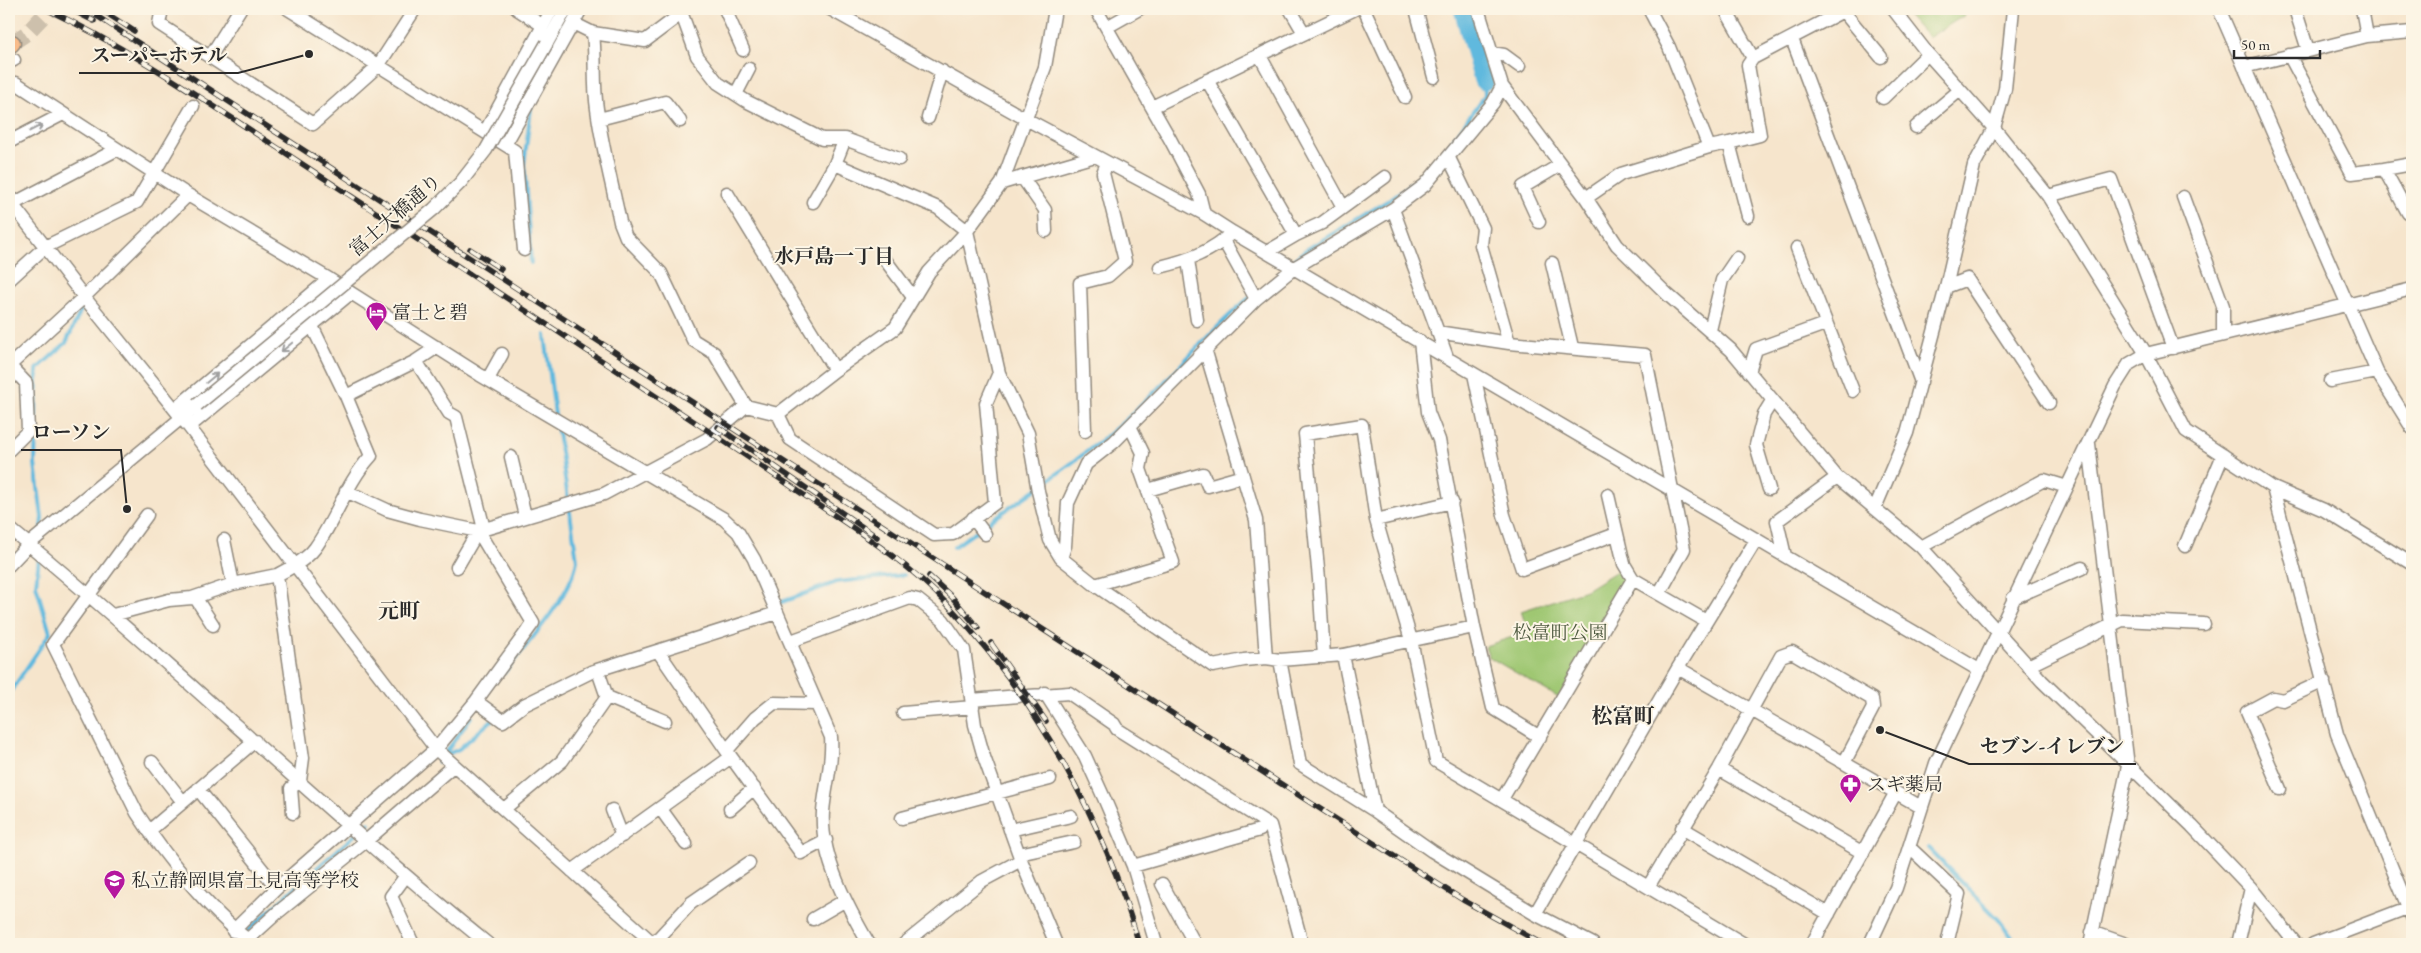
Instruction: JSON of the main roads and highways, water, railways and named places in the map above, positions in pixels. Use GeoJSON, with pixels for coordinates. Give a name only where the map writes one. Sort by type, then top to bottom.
{"type":"FeatureCollection","features":[{"type":"Feature","properties":{"kind":"waterway"},"geometry":{"type":"LineString","coordinates":[[1464,9],[1484,80]]}},
{"type":"Feature","properties":{"kind":"waterway"},"geometry":{"type":"LineString","coordinates":[[1443,154],[1485,95],[1484,80]]}},
{"type":"Feature","properties":{"kind":"waterway"},"geometry":{"type":"LineString","coordinates":[[531,108],[524,164],[531,263]]}},
{"type":"Feature","properties":{"kind":"waterway"},"geometry":{"type":"LineString","coordinates":[[1291,262],[1304,251],[1389,200],[1431,170]]}},
{"type":"Feature","properties":{"kind":"waterway"},"geometry":{"type":"LineString","coordinates":[[954,547],[1057,474],[1134,413],[1215,329],[1249,298]]}},
{"type":"Feature","properties":{"kind":"waterway"},"geometry":{"type":"LineString","coordinates":[[41,530],[42,517],[35,464],[37,369],[66,343],[81,310]]}},
{"type":"Feature","properties":{"kind":"waterway"},"geometry":{"type":"LineString","coordinates":[[545,335],[555,415]]}},
{"type":"Feature","properties":{"kind":"waterway"},"geometry":{"type":"LineString","coordinates":[[504,673],[558,604],[567,588],[577,560],[557,425]]}},
{"type":"Feature","properties":{"kind":"waterway"},"geometry":{"type":"LineString","coordinates":[[9,694],[50,633],[36,585],[39,557]]}},
{"type":"Feature","properties":{"kind":"waterway"},"geometry":{"type":"LineString","coordinates":[[779,603],[837,582],[904,575]]}},
{"type":"Feature","properties":{"kind":"waterway"},"geometry":{"type":"LineString","coordinates":[[439,762],[471,717]]}},
{"type":"Feature","properties":{"kind":"waterway"},"geometry":{"type":"LineString","coordinates":[[446,755],[459,749],[492,720]]}},
{"type":"Feature","properties":{"kind":"waterway"},"geometry":{"type":"LineString","coordinates":[[233,944],[369,823]]}},
{"type":"Feature","properties":{"kind":"waterway"},"geometry":{"type":"LineString","coordinates":[[1928,848],[1999,920],[2017,944]]}},
{"type":"Feature","properties":{"kind":"tunnel"},"geometry":{"type":"LineString","coordinates":[[12,43],[27,33],[50,9]]}},
{"type":"Feature","properties":{"kind":"railway"},"geometry":{"type":"LineString","coordinates":[[46,9],[107,40],[223,112],[742,454],[858,532],[914,573],[948,605],[980,641],[1038,721],[1063,763],[1107,852],[1139,944]]}},
{"type":"Feature","properties":{"kind":"railway"},"geometry":{"type":"LineString","coordinates":[[70,9],[94,21]]}},
{"type":"Feature","properties":{"kind":"railway"},"geometry":{"type":"LineString","coordinates":[[86,9],[1289,789],[1463,900],[1542,944]]}},
{"type":"Feature","properties":{"kind":"railway"},"geometry":{"type":"LineString","coordinates":[[100,9],[134,31]]}},
{"type":"Feature","properties":{"kind":"railway"},"geometry":{"type":"LineString","coordinates":[[470,249],[501,269]]}},
{"type":"Feature","properties":{"kind":"railway"},"geometry":{"type":"LineString","coordinates":[[718,427],[877,537]]}},
{"type":"Feature","properties":{"kind":"railway"},"geometry":{"type":"LineString","coordinates":[[929,576],[952,597],[978,628]]}},
{"type":"Feature","properties":{"kind":"railway"},"geometry":{"type":"LineString","coordinates":[[991,643],[1046,721]]}},
{"type":"Feature","properties":{"kind":"place","name":"スーパーホテル"},"geometry":{"type":"Point","coordinates":[309,54]}},
{"type":"Feature","properties":{"kind":"place","name":"富士と碧"},"geometry":{"type":"Point","coordinates":[376,331]}},
{"type":"Feature","properties":{"kind":"place","name":"ローソン"},"geometry":{"type":"Point","coordinates":[127,509]}},
{"type":"Feature","properties":{"kind":"place","name":"セブン-イレブン"},"geometry":{"type":"Point","coordinates":[1880,730]}},
{"type":"Feature","properties":{"kind":"place","name":"スギ薬局"},"geometry":{"type":"Point","coordinates":[1851,803]}},
{"type":"Feature","properties":{"kind":"place","name":"私立静岡県富士見高等学校"},"geometry":{"type":"Point","coordinates":[115,899]}},
{"type":"Feature","properties":{"kind":"district","name":"水戸島一丁目"},"geometry":{"type":"Point","coordinates":[834,256]}},
{"type":"Feature","properties":{"kind":"district","name":"元町"},"geometry":{"type":"Point","coordinates":[399,610]}},
{"type":"Feature","properties":{"kind":"district","name":"松富町"},"geometry":{"type":"Point","coordinates":[1623,715]}},
{"type":"Feature","properties":{"kind":"park label","name":"松富町公園"},"geometry":{"type":"Point","coordinates":[1560,632]}}]}
